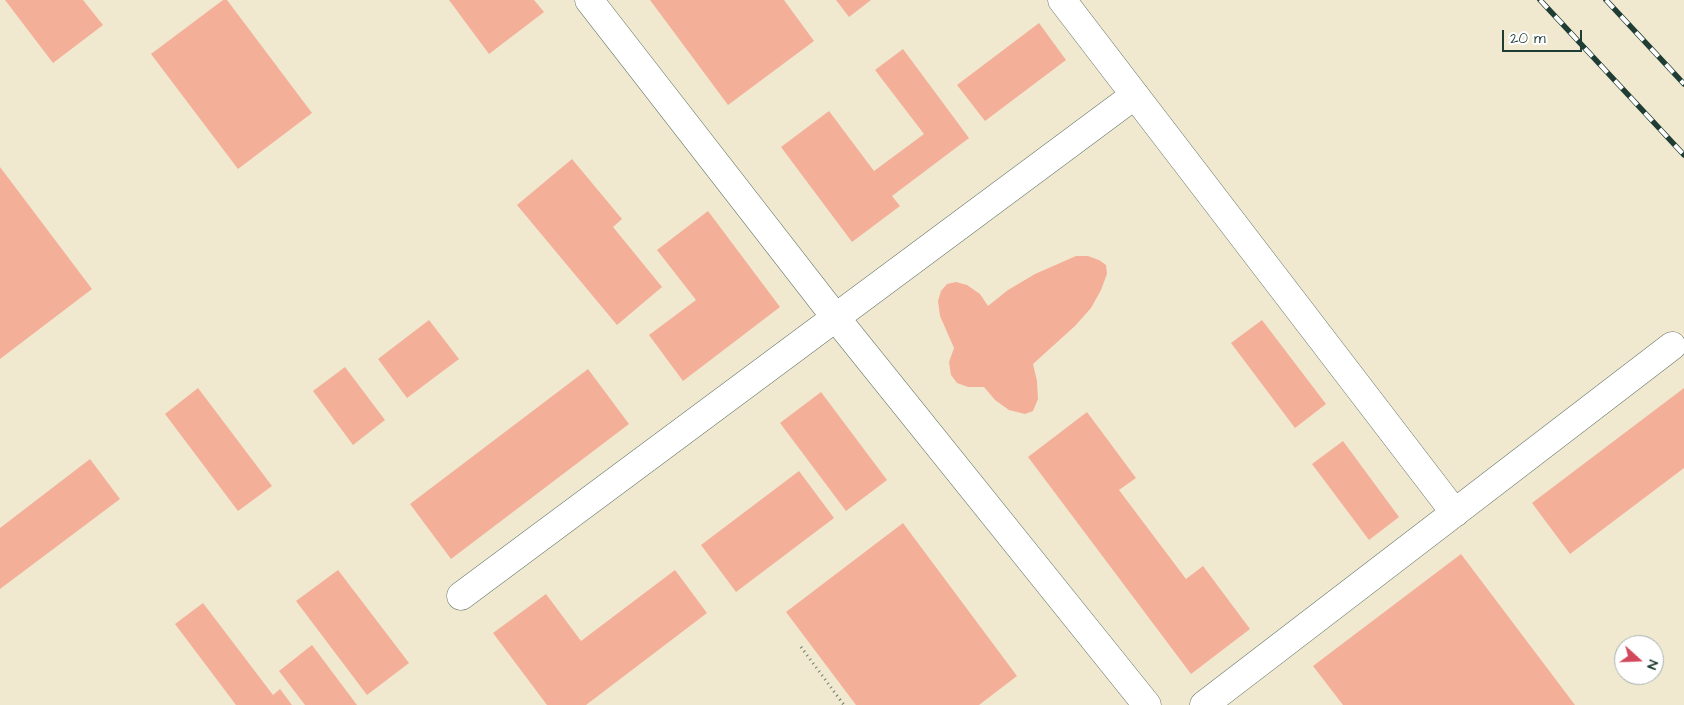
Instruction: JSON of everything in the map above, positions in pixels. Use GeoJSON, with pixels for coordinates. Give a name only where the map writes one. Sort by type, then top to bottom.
{"type":"FeatureCollection","features":[{"type":"Feature","properties":{"kind":"lane"},"geometry":{"type":"LineString","coordinates":[[589,0],[836,318],[1147,705]]}},
{"type":"Feature","properties":{"kind":"lane"},"geometry":{"type":"LineString","coordinates":[[1062,0],[1455,513]]}},
{"type":"Feature","properties":{"kind":"lane"},"geometry":{"type":"LineString","coordinates":[[462,596],[1135,95]]}},
{"type":"Feature","properties":{"kind":"lane"},"geometry":{"type":"LineString","coordinates":[[1204,705],[1672,346]]}},
{"type":"Feature","properties":{"kind":"path"},"geometry":{"type":"LineString","coordinates":[[801,647],[844,705]]}},
{"type":"Feature","properties":{"kind":"building"},"geometry":{"type":"Polygon","coordinates":[[[5,0],[83,0],[103,25],[53,63],[5,0]]]}},
{"type":"Feature","properties":{"kind":"building"},"geometry":{"type":"Polygon","coordinates":[[[223,0],[227,0],[312,113],[238,169],[151,54],[223,0]]]}},
{"type":"Feature","properties":{"kind":"building"},"geometry":{"type":"Polygon","coordinates":[[[449,0],[534,0],[544,12],[489,54],[449,0]]]}},
{"type":"Feature","properties":{"kind":"building"},"geometry":{"type":"Polygon","coordinates":[[[650,0],[784,0],[814,41],[728,105],[650,0]]]}},
{"type":"Feature","properties":{"kind":"building"},"geometry":{"type":"Polygon","coordinates":[[[836,0],[871,0],[849,17],[836,0]]]}},
{"type":"Feature","properties":{"kind":"building"},"geometry":{"type":"Polygon","coordinates":[[[1039,23],[1066,60],[985,121],[957,85],[1039,23]]]}},
{"type":"Feature","properties":{"kind":"building"},"geometry":{"type":"Polygon","coordinates":[[[903,49],[969,138],[892,196],[900,206],[852,242],[781,147],[829,111],[874,171],[924,134],[875,70],[903,49]]]}},
{"type":"Feature","properties":{"kind":"building"},"geometry":{"type":"Polygon","coordinates":[[[572,159],[622,219],[613,227],[662,287],[617,325],[517,205],[572,159]]]}},
{"type":"Feature","properties":{"kind":"building"},"geometry":{"type":"Polygon","coordinates":[[[0,167],[92,289],[0,359],[0,167]]]}},
{"type":"Feature","properties":{"kind":"building"},"geometry":{"type":"Polygon","coordinates":[[[708,211],[780,307],[683,381],[649,335],[696,300],[657,250],[708,211]]]}},
{"type":"Feature","properties":{"kind":"building"},"geometry":{"type":"Polygon","coordinates":[[[1076,256],[1088,256],[1099,260],[1106,265],[1107,274],[1091,308],[1075,326],[1033,364],[1037,381],[1038,399],[1033,411],[1025,414],[1009,410],[995,400],[984,387],[968,387],[957,383],[951,375],[949,362],[954,348],[940,316],[938,301],[941,291],[947,284],[956,282],[967,285],[980,294],[988,306],[1008,290],[1035,274],[1076,256]]]}},
{"type":"Feature","properties":{"kind":"building"},"geometry":{"type":"Polygon","coordinates":[[[429,320],[459,359],[407,398],[378,359],[429,320]]]}},
{"type":"Feature","properties":{"kind":"building"},"geometry":{"type":"Polygon","coordinates":[[[1262,320],[1326,404],[1295,428],[1231,343],[1262,320]]]}},
{"type":"Feature","properties":{"kind":"building"},"geometry":{"type":"Polygon","coordinates":[[[345,367],[385,420],[353,445],[313,391],[345,367]]]}},
{"type":"Feature","properties":{"kind":"building"},"geometry":{"type":"Polygon","coordinates":[[[588,369],[629,424],[451,559],[410,504],[588,369]]]}},
{"type":"Feature","properties":{"kind":"building"},"geometry":{"type":"Polygon","coordinates":[[[198,388],[272,486],[238,511],[165,414],[198,388]]]}},
{"type":"Feature","properties":{"kind":"building"},"geometry":{"type":"Polygon","coordinates":[[[1684,388],[1684,468],[1570,554],[1532,503],[1684,388]]]}},
{"type":"Feature","properties":{"kind":"building"},"geometry":{"type":"Polygon","coordinates":[[[821,392],[887,480],[846,511],[780,423],[821,392]]]}},
{"type":"Feature","properties":{"kind":"building"},"geometry":{"type":"Polygon","coordinates":[[[1087,412],[1136,478],[1119,490],[1186,579],[1203,566],[1250,629],[1191,674],[1028,457],[1087,412]]]}},
{"type":"Feature","properties":{"kind":"building"},"geometry":{"type":"Polygon","coordinates":[[[1343,441],[1399,517],[1369,540],[1312,464],[1343,441]]]}},
{"type":"Feature","properties":{"kind":"building"},"geometry":{"type":"Polygon","coordinates":[[[90,459],[120,499],[0,589],[0,528],[90,459]]]}},
{"type":"Feature","properties":{"kind":"building"},"geometry":{"type":"Polygon","coordinates":[[[799,471],[834,518],[736,592],[701,545],[799,471]]]}},
{"type":"Feature","properties":{"kind":"building"},"geometry":{"type":"Polygon","coordinates":[[[903,523],[1017,676],[979,705],[856,705],[786,612],[903,523]]]}},
{"type":"Feature","properties":{"kind":"building"},"geometry":{"type":"Polygon","coordinates":[[[1461,554],[1575,705],[1343,705],[1313,666],[1461,554]]]}},
{"type":"Feature","properties":{"kind":"building"},"geometry":{"type":"Polygon","coordinates":[[[338,570],[409,663],[367,695],[296,601],[338,570]]]}},
{"type":"Feature","properties":{"kind":"building"},"geometry":{"type":"Polygon","coordinates":[[[675,570],[707,613],[586,705],[547,705],[493,633],[546,594],[581,641],[675,570]]]}},
{"type":"Feature","properties":{"kind":"building"},"geometry":{"type":"Polygon","coordinates":[[[203,603],[273,695],[280,689],[292,705],[236,705],[175,624],[203,603]]]}},
{"type":"Feature","properties":{"kind":"building"},"geometry":{"type":"Polygon","coordinates":[[[312,645],[357,705],[305,705],[279,671],[312,645]]]}},
{"type":"Feature","properties":{"kind":"railway"},"geometry":{"type":"LineString","coordinates":[[1540,0],[1684,155]]}},
{"type":"Feature","properties":{"kind":"railway"},"geometry":{"type":"LineString","coordinates":[[1606,0],[1684,84]]}}]}
